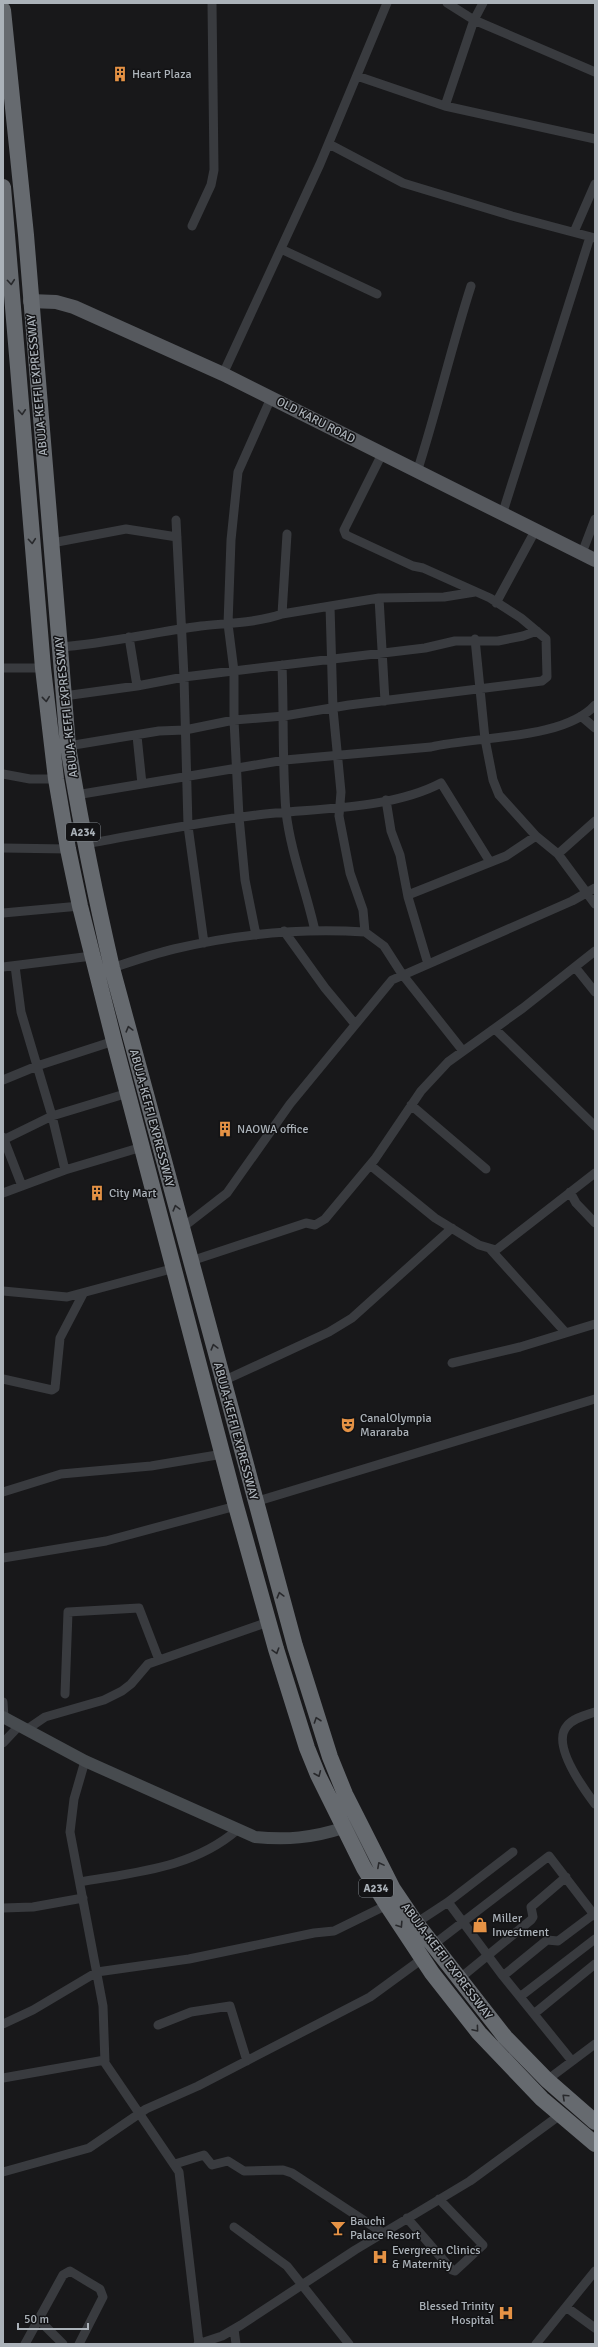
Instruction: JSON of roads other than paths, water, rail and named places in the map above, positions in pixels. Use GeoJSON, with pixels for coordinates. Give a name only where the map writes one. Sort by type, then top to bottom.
{"type":"FeatureCollection","features":[{"type":"Feature","properties":{"kind":"highway","name":"ABUJA-KEFFI EXPRESSWAY"},"geometry":{"type":"LineString","coordinates":[[3,10],[21,184],[68,746],[76,795],[112,968],[222,1381],[295,1646],[330,1757],[345,1794],[380,1864],[416,1923],[506,2037],[547,2080],[595,2122]]}},
{"type":"Feature","properties":{"kind":"highway","name":"ABUJA-KEFFI EXPRESSWAY"},"geometry":{"type":"LineString","coordinates":[[3,187],[8,304],[43,668],[56,779],[68,849],[92,956],[175,1268],[222,1454],[268,1622],[307,1748],[343,1828],[387,1905],[432,1973],[454,2002],[509,2066],[560,2115],[595,2144]]}},
{"type":"Feature","properties":{"kind":"highway"},"geometry":{"type":"LineString","coordinates":[[432,1973],[440,1970],[447,1963]]}},
{"type":"Feature","properties":{"kind":"highway"},"geometry":{"type":"LineString","coordinates":[[454,2002],[460,1995],[469,1992]]}},
{"type":"Feature","properties":{"kind":"main road","name":"OLD KARU ROAD"},"geometry":{"type":"LineString","coordinates":[[30,301],[56,302],[74,307],[223,374],[502,515],[589,556]]}},
{"type":"Feature","properties":{"kind":"street"},"geometry":{"type":"LineString","coordinates":[[192,226],[211,185],[214,170],[212,3]]}},
{"type":"Feature","properties":{"kind":"street"},"geometry":{"type":"LineString","coordinates":[[223,374],[329,144],[387,3]]}},
{"type":"Feature","properties":{"kind":"street"},"geometry":{"type":"LineString","coordinates":[[447,3],[474,20],[595,72]]}},
{"type":"Feature","properties":{"kind":"street"},"geometry":{"type":"LineString","coordinates":[[445,106],[474,20],[483,3]]}},
{"type":"Feature","properties":{"kind":"street"},"geometry":{"type":"LineString","coordinates":[[357,76],[445,106],[595,139]]}},
{"type":"Feature","properties":{"kind":"street"},"geometry":{"type":"LineString","coordinates":[[329,144],[403,183],[512,216],[593,237],[502,515]]}},
{"type":"Feature","properties":{"kind":"street"},"geometry":{"type":"LineString","coordinates":[[574,232],[595,184]]}},
{"type":"Feature","properties":{"kind":"street"},"geometry":{"type":"LineString","coordinates":[[281,249],[378,294]]}},
{"type":"Feature","properties":{"kind":"street"},"geometry":{"type":"LineString","coordinates":[[417,472],[437,412],[452,346],[471,286]]}},
{"type":"Feature","properties":{"kind":"street"},"geometry":{"type":"LineString","coordinates":[[256,935],[244,880],[239,817],[238,768],[234,720],[234,671],[228,624],[230,540],[238,472],[271,398]]}},
{"type":"Feature","properties":{"kind":"street"},"geometry":{"type":"LineString","coordinates":[[68,746],[137,736],[160,731],[185,730],[234,720],[284,716],[385,701],[481,690],[542,681],[547,677],[546,639],[537,631],[496,603],[475,592],[423,568],[413,566],[346,535],[344,530],[382,454]]}},
{"type":"Feature","properties":{"kind":"street"},"geometry":{"type":"LineString","coordinates":[[589,556],[595,519]]}},
{"type":"Feature","properties":{"kind":"street"},"geometry":{"type":"LineString","coordinates":[[176,520],[184,677],[188,826],[204,943]]}},
{"type":"Feature","properties":{"kind":"street"},"geometry":{"type":"LineString","coordinates":[[52,543],[126,529],[177,537]]}},
{"type":"Feature","properties":{"kind":"street"},"geometry":{"type":"LineString","coordinates":[[496,603],[535,530]]}},
{"type":"Feature","properties":{"kind":"street"},"geometry":{"type":"LineString","coordinates":[[282,614],[287,534]]}},
{"type":"Feature","properties":{"kind":"street"},"geometry":{"type":"LineString","coordinates":[[59,647],[92,645],[129,637],[270,618],[282,614],[379,598],[444,597],[475,592]]}},
{"type":"Feature","properties":{"kind":"street"},"geometry":{"type":"LineString","coordinates":[[379,598],[385,701]]}},
{"type":"Feature","properties":{"kind":"street"},"geometry":{"type":"LineString","coordinates":[[330,606],[333,709],[338,756],[339,816],[350,873],[362,910],[365,932]]}},
{"type":"Feature","properties":{"kind":"street"},"geometry":{"type":"LineString","coordinates":[[64,696],[137,686],[184,677],[282,665],[331,661],[355,655],[425,648],[455,641],[475,639],[498,640],[523,636],[537,631]]}},
{"type":"Feature","properties":{"kind":"street"},"geometry":{"type":"LineString","coordinates":[[129,637],[137,686]]}},
{"type":"Feature","properties":{"kind":"street"},"geometry":{"type":"LineString","coordinates":[[475,639],[485,739],[493,780],[499,795],[536,836],[558,854],[591,890],[595,904]]}},
{"type":"Feature","properties":{"kind":"street"},"geometry":{"type":"LineString","coordinates":[[282,665],[286,812],[296,868],[308,901],[315,931]]}},
{"type":"Feature","properties":{"kind":"street"},"geometry":{"type":"LineString","coordinates":[[3,668],[43,668]]}},
{"type":"Feature","properties":{"kind":"street"},"geometry":{"type":"LineString","coordinates":[[76,795],[285,760],[338,756],[485,739],[556,727],[581,716],[595,705]]}},
{"type":"Feature","properties":{"kind":"street"},"geometry":{"type":"LineString","coordinates":[[581,716],[595,728]]}},
{"type":"Feature","properties":{"kind":"street"},"geometry":{"type":"LineString","coordinates":[[137,736],[142,784]]}},
{"type":"Feature","properties":{"kind":"street"},"geometry":{"type":"LineString","coordinates":[[3,774],[30,779],[56,779]]}},
{"type":"Feature","properties":{"kind":"street"},"geometry":{"type":"LineString","coordinates":[[86,844],[239,817],[340,807],[404,797],[441,783],[490,862]]}},
{"type":"Feature","properties":{"kind":"street"},"geometry":{"type":"LineString","coordinates":[[386,800],[391,831],[400,855],[408,894],[428,964]]}},
{"type":"Feature","properties":{"kind":"street"},"geometry":{"type":"LineString","coordinates":[[558,854],[595,821]]}},
{"type":"Feature","properties":{"kind":"street"},"geometry":{"type":"LineString","coordinates":[[408,894],[490,862],[516,850],[536,836]]}},
{"type":"Feature","properties":{"kind":"street"},"geometry":{"type":"LineString","coordinates":[[3,848],[68,849]]}},
{"type":"Feature","properties":{"kind":"street"},"geometry":{"type":"LineString","coordinates":[[182,1228],[227,1193],[290,1104],[392,980],[402,974],[428,964],[591,890]]}},
{"type":"Feature","properties":{"kind":"street"},"geometry":{"type":"LineString","coordinates":[[3,913],[80,906]]}},
{"type":"Feature","properties":{"kind":"street"},"geometry":{"type":"LineString","coordinates":[[284,931],[325,988],[355,1024]]}},
{"type":"Feature","properties":{"kind":"street"},"geometry":{"type":"LineString","coordinates":[[112,968],[174,949],[284,931],[365,932],[384,946],[402,974],[463,1051]]}},
{"type":"Feature","properties":{"kind":"street"},"geometry":{"type":"LineString","coordinates":[[190,1261],[306,1223],[315,1225],[324,1219],[370,1165],[421,1091],[448,1062],[495,1029],[595,951]]}},
{"type":"Feature","properties":{"kind":"street"},"geometry":{"type":"LineString","coordinates":[[3,967],[92,956]]}},
{"type":"Feature","properties":{"kind":"street"},"geometry":{"type":"LineString","coordinates":[[14,966],[21,1012],[52,1116],[65,1170]]}},
{"type":"Feature","properties":{"kind":"street"},"geometry":{"type":"LineString","coordinates":[[575,967],[595,992]]}},
{"type":"Feature","properties":{"kind":"street"},"geometry":{"type":"LineString","coordinates":[[495,1029],[595,1125]]}},
{"type":"Feature","properties":{"kind":"street"},"geometry":{"type":"LineString","coordinates":[[3,1080],[37,1066],[114,1040]]}},
{"type":"Feature","properties":{"kind":"street"},"geometry":{"type":"LineString","coordinates":[[22,1186],[3,1139],[52,1116],[128,1093]]}},
{"type":"Feature","properties":{"kind":"street"},"geometry":{"type":"LineString","coordinates":[[411,1105],[486,1168]]}},
{"type":"Feature","properties":{"kind":"street"},"geometry":{"type":"LineString","coordinates":[[3,1193],[65,1170],[142,1147]]}},
{"type":"Feature","properties":{"kind":"street"},"geometry":{"type":"LineString","coordinates":[[370,1165],[435,1218],[479,1245],[491,1250],[566,1333]]}},
{"type":"Feature","properties":{"kind":"street"},"geometry":{"type":"LineString","coordinates":[[491,1250],[500,1248],[595,1173]]}},
{"type":"Feature","properties":{"kind":"street"},"geometry":{"type":"LineString","coordinates":[[570,1192],[576,1203],[595,1223]]}},
{"type":"Feature","properties":{"kind":"street"},"geometry":{"type":"LineString","coordinates":[[222,1381],[328,1332],[352,1318],[452,1228]]}},
{"type":"Feature","properties":{"kind":"street"},"geometry":{"type":"LineString","coordinates":[[3,1291],[61,1298],[83,1294],[175,1268]]}},
{"type":"Feature","properties":{"kind":"street"},"geometry":{"type":"LineString","coordinates":[[3,1379],[52,1390],[55,1388],[60,1338],[83,1294]]}},
{"type":"Feature","properties":{"kind":"street"},"geometry":{"type":"LineString","coordinates":[[452,1363],[520,1347],[595,1324]]}},
{"type":"Feature","properties":{"kind":"street"},"geometry":{"type":"LineString","coordinates":[[255,1502],[595,1399]]}},
{"type":"Feature","properties":{"kind":"street"},"geometry":{"type":"LineString","coordinates":[[3,1492],[61,1474],[150,1466],[222,1454]]}},
{"type":"Feature","properties":{"kind":"street"},"geometry":{"type":"LineString","coordinates":[[3,1558],[106,1541],[236,1506]]}},
{"type":"Feature","properties":{"kind":"street"},"geometry":{"type":"LineString","coordinates":[[65,1694],[68,1612],[139,1608],[159,1660]]}},
{"type":"Feature","properties":{"kind":"street"},"geometry":{"type":"LineString","coordinates":[[3,1743],[23,1728],[45,1717],[104,1700],[122,1691],[148,1664],[268,1622]]}},
{"type":"Feature","properties":{"kind":"street"},"geometry":{"type":"LineString","coordinates":[[3,1702],[4,1717],[23,1728],[85,1761],[254,1837],[282,1840],[318,1836],[343,1828]]}},
{"type":"Feature","properties":{"kind":"street"},"geometry":{"type":"LineString","coordinates":[[595,1712],[576,1719],[566,1726],[562,1739],[563,1751],[595,1804]]}},
{"type":"Feature","properties":{"kind":"street"},"geometry":{"type":"LineString","coordinates":[[85,1761],[74,1799],[70,1832],[98,1972],[103,2006],[105,2060],[108,2069],[140,2113],[179,2172],[199,2344],[234,2329],[383,2233],[470,2181],[560,2115]]}},
{"type":"Feature","properties":{"kind":"street"},"geometry":{"type":"LineString","coordinates":[[80,1882],[168,1866],[221,1844],[237,1830]]}},
{"type":"Feature","properties":{"kind":"street"},"geometry":{"type":"LineString","coordinates":[[416,1923],[448,1902],[513,1852]]}},
{"type":"Feature","properties":{"kind":"street"},"geometry":{"type":"LineString","coordinates":[[433,1945],[546,1857],[551,1857],[594,1915],[558,1941],[547,1940],[503,1976]]}},
{"type":"Feature","properties":{"kind":"street"},"geometry":{"type":"LineString","coordinates":[[459,1979],[533,1917],[531,1907],[566,1877]]}},
{"type":"Feature","properties":{"kind":"street"},"geometry":{"type":"LineString","coordinates":[[3,1908],[33,1907],[83,1898]]}},
{"type":"Feature","properties":{"kind":"street"},"geometry":{"type":"LineString","coordinates":[[448,1902],[487,1956],[521,1996],[572,2061]]}},
{"type":"Feature","properties":{"kind":"street"},"geometry":{"type":"LineString","coordinates":[[3,2024],[33,2010],[98,1972],[188,1959],[314,1933],[334,1932],[387,1905]]}},
{"type":"Feature","properties":{"kind":"street"},"geometry":{"type":"LineString","coordinates":[[521,1996],[595,1939]]}},
{"type":"Feature","properties":{"kind":"street"},"geometry":{"type":"LineString","coordinates":[[3,2172],[89,2148],[140,2113],[247,2061],[370,1997],[422,1959]]}},
{"type":"Feature","properties":{"kind":"street"},"geometry":{"type":"LineString","coordinates":[[534,2013],[595,1964]]}},
{"type":"Feature","properties":{"kind":"street"},"geometry":{"type":"LineString","coordinates":[[158,2025],[191,2012],[230,2006],[247,2061]]}},
{"type":"Feature","properties":{"kind":"street"},"geometry":{"type":"LineString","coordinates":[[547,2080],[595,2044]]}},
{"type":"Feature","properties":{"kind":"street"},"geometry":{"type":"LineString","coordinates":[[3,2078],[105,2060]]}},
{"type":"Feature","properties":{"kind":"street"},"geometry":{"type":"LineString","coordinates":[[175,2164],[204,2155],[212,2165],[228,2161],[244,2170],[283,2170],[292,2173],[383,2233]]}},
{"type":"Feature","properties":{"kind":"street"},"geometry":{"type":"LineString","coordinates":[[407,2218],[452,2270],[455,2271],[483,2245],[439,2199]]}},
{"type":"Feature","properties":{"kind":"street"},"geometry":{"type":"LineString","coordinates":[[234,2226],[287,2266],[301,2286],[349,2344]]}},
{"type":"Feature","properties":{"kind":"street"},"geometry":{"type":"LineString","coordinates":[[25,2344],[63,2275],[70,2271],[100,2289],[103,2297],[80,2344]]}},
{"type":"Feature","properties":{"kind":"street"},"geometry":{"type":"LineString","coordinates":[[536,2344],[595,2271]]}},
{"type":"Feature","properties":{"kind":"street"},"geometry":{"type":"LineString","coordinates":[[566,2307],[595,2328]]}},
{"type":"Feature","properties":{"kind":"street"},"geometry":{"type":"LineString","coordinates":[[39,2320],[63,2344]]}},
{"type":"Feature","properties":{"kind":"street"},"geometry":{"type":"LineString","coordinates":[[234,2329],[236,2344]]}},
{"type":"Feature","properties":{"kind":"place","name":"Heart Plaza"},"geometry":{"type":"Point","coordinates":[120,74]}},
{"type":"Feature","properties":{"kind":"place","name":"NAOWA office"},"geometry":{"type":"Point","coordinates":[225,1129]}},
{"type":"Feature","properties":{"kind":"place","name":"City Mart"},"geometry":{"type":"Point","coordinates":[97,1193]}},
{"type":"Feature","properties":{"kind":"place","name":"CanalOlympia Mararaba"},"geometry":{"type":"Point","coordinates":[348,1425]}},
{"type":"Feature","properties":{"kind":"place","name":"Miller Investment"},"geometry":{"type":"Point","coordinates":[480,1925]}},
{"type":"Feature","properties":{"kind":"place","name":"Bauchi Palace Resort"},"geometry":{"type":"Point","coordinates":[338,2228]}},
{"type":"Feature","properties":{"kind":"place","name":"Evergreen Clinics & Maternity"},"geometry":{"type":"Point","coordinates":[380,2257]}},
{"type":"Feature","properties":{"kind":"place","name":"Blessed Trinity Hospital"},"geometry":{"type":"Point","coordinates":[506,2313]}}]}
